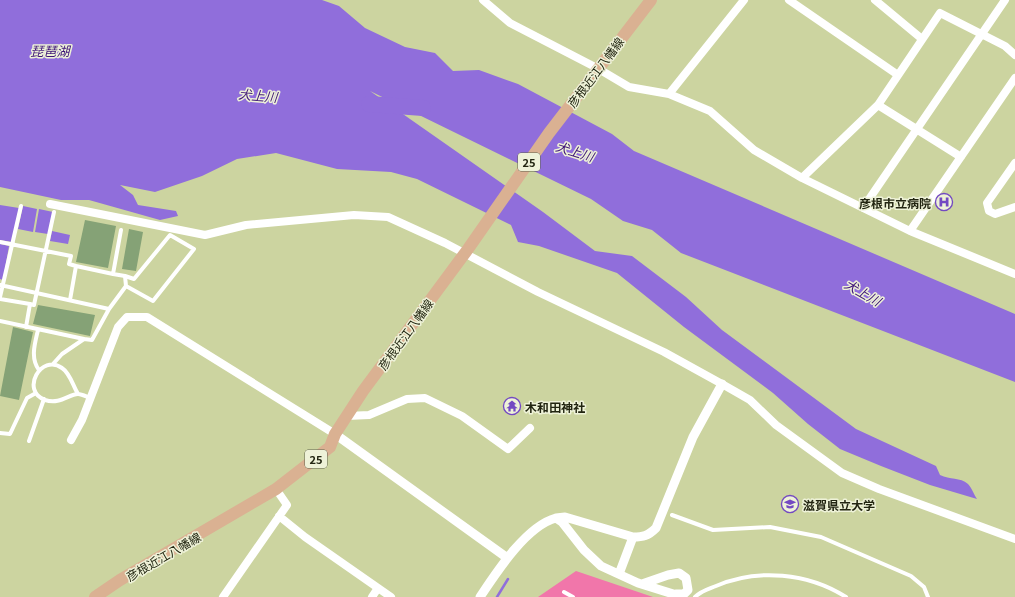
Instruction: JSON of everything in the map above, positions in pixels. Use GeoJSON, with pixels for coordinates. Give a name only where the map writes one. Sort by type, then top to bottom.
{"type":"FeatureCollection","features":[{"type":"Feature","properties":{"kind":"main road","name":"彦根近江八幡線"},"geometry":{"type":"LineString","coordinates":[[97,596],[276,489],[330,447],[335,434],[347,416],[594,72],[651,0]]}},
{"type":"Feature","properties":{"kind":"street"},"geometry":{"type":"LineString","coordinates":[[483,0],[510,23],[594,72],[629,88],[669,94],[710,111],[754,150],[802,178],[910,231],[1015,274]]}},
{"type":"Feature","properties":{"kind":"street"},"geometry":{"type":"LineString","coordinates":[[669,94],[744,0]]}},
{"type":"Feature","properties":{"kind":"street"},"geometry":{"type":"LineString","coordinates":[[790,0],[898,75]]}},
{"type":"Feature","properties":{"kind":"street"},"geometry":{"type":"LineString","coordinates":[[875,0],[922,39]]}},
{"type":"Feature","properties":{"kind":"street"},"geometry":{"type":"LineString","coordinates":[[863,208],[1006,0]]}},
{"type":"Feature","properties":{"kind":"street"},"geometry":{"type":"LineString","coordinates":[[802,178],[878,105],[940,13],[982,33],[1005,46],[1015,55]]}},
{"type":"Feature","properties":{"kind":"street"},"geometry":{"type":"LineString","coordinates":[[910,231],[1015,78]]}},
{"type":"Feature","properties":{"kind":"street"},"geometry":{"type":"LineString","coordinates":[[878,105],[961,157]]}},
{"type":"Feature","properties":{"kind":"street"},"geometry":{"type":"LineString","coordinates":[[1015,163],[987,203],[989,211],[995,214],[1015,207]]}},
{"type":"Feature","properties":{"kind":"street"},"geometry":{"type":"LineString","coordinates":[[50,204],[204,235],[246,224],[354,215],[388,217],[466,251],[664,352],[722,384],[750,400],[776,425],[842,473],[879,489],[1015,539]]}},
{"type":"Feature","properties":{"kind":"street"},"geometry":{"type":"LineString","coordinates":[[71,440],[82,420],[118,327],[127,317],[147,317],[335,434],[506,557]]}},
{"type":"Feature","properties":{"kind":"street"},"geometry":{"type":"LineString","coordinates":[[480,597],[506,557],[547,520],[565,517],[633,537],[643,537],[656,528],[693,437],[722,384]]}},
{"type":"Feature","properties":{"kind":"street"},"geometry":{"type":"LineString","coordinates":[[347,416],[369,415],[407,399],[425,398],[462,416],[508,448],[530,428]]}},
{"type":"Feature","properties":{"kind":"street"},"geometry":{"type":"LineString","coordinates":[[223,597],[288,505],[276,489]]}},
{"type":"Feature","properties":{"kind":"street"},"geometry":{"type":"LineString","coordinates":[[279,516],[305,537],[391,597]]}},
{"type":"Feature","properties":{"kind":"street"},"geometry":{"type":"LineString","coordinates":[[556,518],[562,522],[584,550],[601,566],[642,584],[679,596],[688,590],[686,578],[679,573],[668,575],[642,584]]}},
{"type":"Feature","properties":{"kind":"street"},"geometry":{"type":"LineString","coordinates":[[620,574],[633,537]]}},
{"type":"Feature","properties":{"kind":"street"},"geometry":{"type":"LineString","coordinates":[[372,597],[378,588]]}},
{"type":"Feature","properties":{"kind":"lane"},"geometry":{"type":"LineString","coordinates":[[21,206],[0,298],[34,305],[54,212]]}},
{"type":"Feature","properties":{"kind":"lane"},"geometry":{"type":"LineString","coordinates":[[113,274],[122,230]]}},
{"type":"Feature","properties":{"kind":"lane"},"geometry":{"type":"LineString","coordinates":[[0,242],[70,256],[69,264],[134,278],[170,235],[194,249],[153,301],[126,286]]}},
{"type":"Feature","properties":{"kind":"lane"},"geometry":{"type":"LineString","coordinates":[[70,300],[76,266]]}},
{"type":"Feature","properties":{"kind":"lane"},"geometry":{"type":"LineString","coordinates":[[0,321],[92,340],[109,309],[126,286],[124,276]]}},
{"type":"Feature","properties":{"kind":"lane"},"geometry":{"type":"LineString","coordinates":[[2,285],[109,309]]}},
{"type":"Feature","properties":{"kind":"lane"},"geometry":{"type":"LineString","coordinates":[[26,327],[30,304]]}},
{"type":"Feature","properties":{"kind":"lane"},"geometry":{"type":"LineString","coordinates":[[38,330],[34,348],[34,363],[39,370]]}},
{"type":"Feature","properties":{"kind":"lane"},"geometry":{"type":"LineString","coordinates":[[78,394],[60,401],[44,399],[39,397],[33,388],[34,378],[39,370],[53,364],[62,354],[84,339]]}},
{"type":"Feature","properties":{"kind":"lane"},"geometry":{"type":"LineString","coordinates":[[53,364],[61,367],[66,372],[78,394],[90,399]]}},
{"type":"Feature","properties":{"kind":"lane"},"geometry":{"type":"LineString","coordinates":[[0,433],[10,434],[27,398],[36,393]]}},
{"type":"Feature","properties":{"kind":"lane"},"geometry":{"type":"LineString","coordinates":[[29,441],[44,399]]}},
{"type":"Feature","properties":{"kind":"lane"},"geometry":{"type":"LineString","coordinates":[[672,515],[713,530],[770,527],[821,537],[911,576],[924,587],[928,597]]}},
{"type":"Feature","properties":{"kind":"lane"},"geometry":{"type":"LineString","coordinates":[[694,597],[699,593],[727,581],[772,575],[796,577],[820,583],[846,597]]}},
{"type":"Feature","properties":{"kind":"lane"},"geometry":{"type":"LineString","coordinates":[[564,592],[573,597]]}},
{"type":"Feature","properties":{"kind":"shaded area"},"geometry":{"type":"Polygon","coordinates":[[[576,571],[653,597],[538,597],[576,571]]]}},
{"type":"Feature","properties":{"kind":"water","name":"琵琶湖"},"geometry":{"type":"Polygon","coordinates":[[[0,0],[322,0],[339,6],[365,28],[405,47],[435,53],[453,71],[479,70],[518,84],[612,134],[634,151],[1015,314],[1015,382],[681,253],[652,230],[623,221],[591,199],[370,91],[543,212],[595,251],[632,256],[686,297],[722,330],[856,429],[936,466],[940,475],[965,482],[968,484],[977,499],[930,485],[840,449],[808,424],[773,393],[684,327],[617,273],[539,246],[518,242],[511,225],[417,179],[391,172],[337,169],[276,153],[237,159],[202,176],[155,192],[120,185],[133,195],[138,205],[176,211],[178,216],[160,220],[89,200],[61,200],[0,187],[0,0]]]}},
{"type":"Feature","properties":{"kind":"water"},"geometry":{"type":"Polygon","coordinates":[[[0,205],[19,208],[12,242],[0,240],[0,205]]]}},
{"type":"Feature","properties":{"kind":"water"},"geometry":{"type":"Polygon","coordinates":[[[23,206],[37,209],[33,232],[18,229],[23,206]]]}},
{"type":"Feature","properties":{"kind":"water"},"geometry":{"type":"Polygon","coordinates":[[[39,209],[53,212],[48,234],[35,232],[39,209]]]}},
{"type":"Feature","properties":{"kind":"water"},"geometry":{"type":"Polygon","coordinates":[[[52,231],[70,235],[68,244],[50,241],[52,231]]]}},
{"type":"Feature","properties":{"kind":"water"},"geometry":{"type":"Polygon","coordinates":[[[0,244],[9,246],[3,280],[0,279],[0,244]]]}},
{"type":"Feature","properties":{"kind":"building"},"geometry":{"type":"Polygon","coordinates":[[[85,220],[116,226],[108,268],[76,262],[85,220]]]}},
{"type":"Feature","properties":{"kind":"building"},"geometry":{"type":"Polygon","coordinates":[[[129,229],[143,232],[136,271],[122,269],[129,229]]]}},
{"type":"Feature","properties":{"kind":"building"},"geometry":{"type":"Polygon","coordinates":[[[38,305],[95,315],[90,336],[33,324],[38,305]]]}},
{"type":"Feature","properties":{"kind":"building"},"geometry":{"type":"Polygon","coordinates":[[[13,327],[33,332],[19,400],[0,396],[13,327]]]}},
{"type":"Feature","properties":{"kind":"waterway","name":"犬上川"},"geometry":{"type":"LineString","coordinates":[[369,104],[423,108]]}},
{"type":"Feature","properties":{"kind":"waterway"},"geometry":{"type":"LineString","coordinates":[[497,597],[508,579]]}},
{"type":"Feature","properties":{"kind":"place","name":"彦根市立病院"},"geometry":{"type":"Point","coordinates":[944,202]}},
{"type":"Feature","properties":{"kind":"place","name":"木和田神社"},"geometry":{"type":"Point","coordinates":[512,406]}},
{"type":"Feature","properties":{"kind":"place","name":"滋賀県立大学"},"geometry":{"type":"Point","coordinates":[790,504]}}]}
